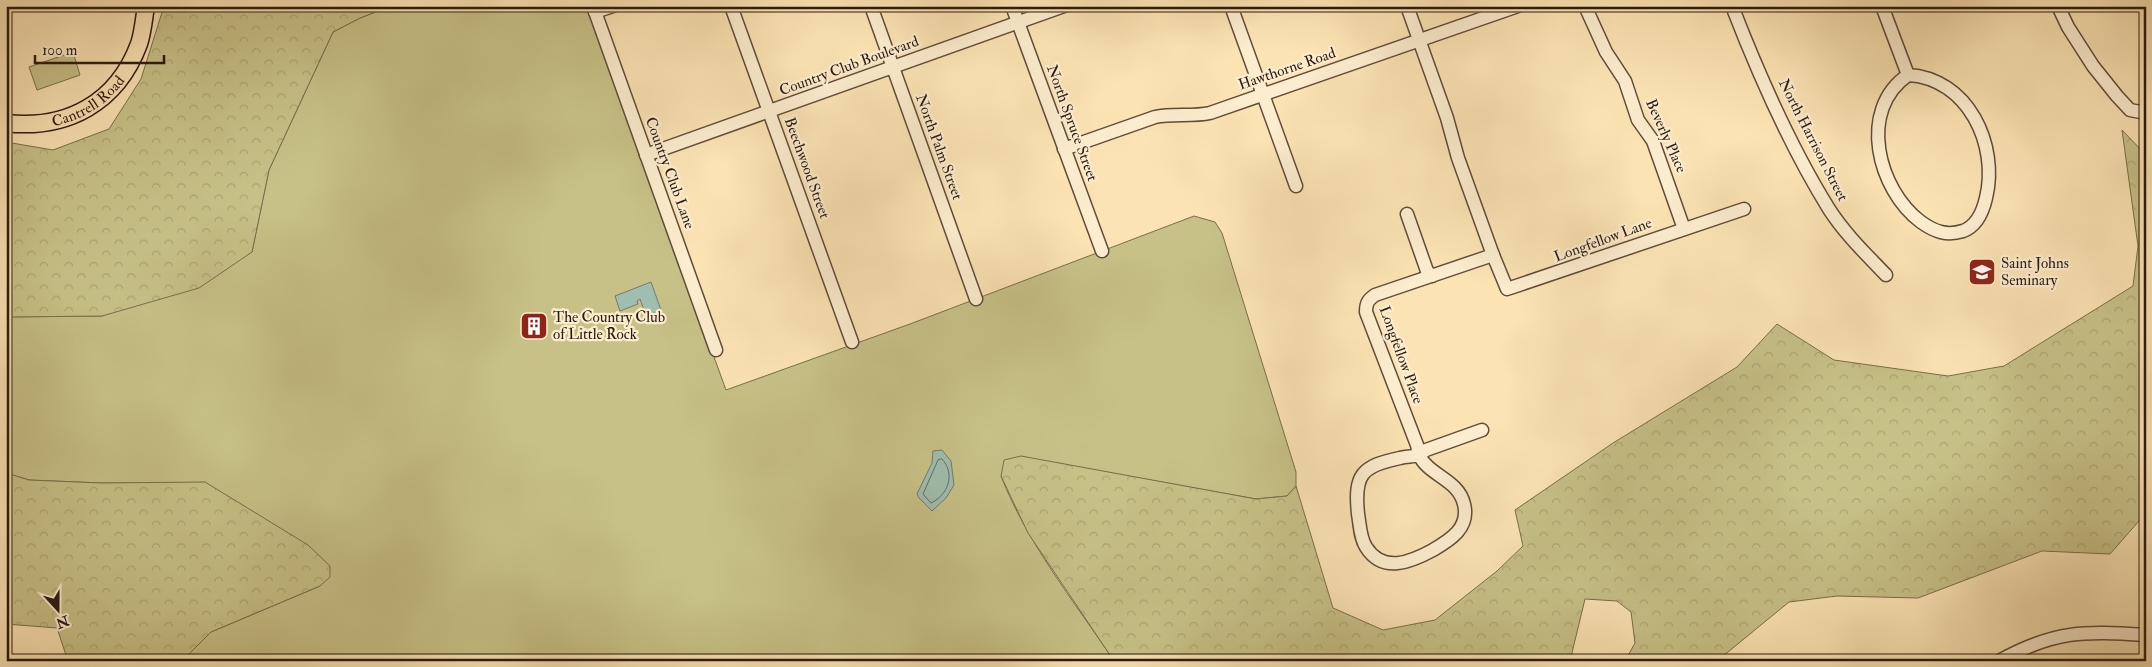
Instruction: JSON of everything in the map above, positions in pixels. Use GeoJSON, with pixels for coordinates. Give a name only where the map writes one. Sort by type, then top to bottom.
{"type":"FeatureCollection","features":[{"type":"Feature","properties":{"kind":"main road","name":"Cantrell Road"},"geometry":{"type":"LineString","coordinates":[[6,124],[25,126],[66,119],[90,107],[104,96],[123,75],[131,62],[139,42],[146,6]]}},
{"type":"Feature","properties":{"kind":"street"},"geometry":{"type":"LineString","coordinates":[[594,9],[613,6]]}},
{"type":"Feature","properties":{"kind":"street","name":"Beechwood Street"},"geometry":{"type":"LineString","coordinates":[[731,6],[852,342]]}},
{"type":"Feature","properties":{"kind":"street","name":"North Palm Street"},"geometry":{"type":"LineString","coordinates":[[871,6],[976,299]]}},
{"type":"Feature","properties":{"kind":"street","name":"North Spruce Street"},"geometry":{"type":"LineString","coordinates":[[1012,6],[1102,251]]}},
{"type":"Feature","properties":{"kind":"street","name":"Country Club Boulevard"},"geometry":{"type":"LineString","coordinates":[[646,155],[1064,6]]}},
{"type":"Feature","properties":{"kind":"street"},"geometry":{"type":"LineString","coordinates":[[1231,6],[1296,186]]}},
{"type":"Feature","properties":{"kind":"street"},"geometry":{"type":"LineString","coordinates":[[1407,6],[1493,255]]}},
{"type":"Feature","properties":{"kind":"street","name":"Hawthorne Road"},"geometry":{"type":"LineString","coordinates":[[1064,149],[1155,117],[1204,114],[1518,6]]}},
{"type":"Feature","properties":{"kind":"street","name":"Beverly Place"},"geometry":{"type":"LineString","coordinates":[[1586,6],[1606,52],[1626,81],[1638,120],[1653,140],[1684,228]]}},
{"type":"Feature","properties":{"kind":"street","name":"North Harrison Street"},"geometry":{"type":"LineString","coordinates":[[1732,6],[1788,132],[1830,209],[1856,244],[1886,275]]}},
{"type":"Feature","properties":{"kind":"street"},"geometry":{"type":"LineString","coordinates":[[1882,6],[1908,75]]}},
{"type":"Feature","properties":{"kind":"street"},"geometry":{"type":"LineString","coordinates":[[2058,6],[2068,27],[2093,66],[2117,96],[2130,110],[2146,113]]}},
{"type":"Feature","properties":{"kind":"street","name":"Country Club Lane"},"geometry":{"type":"LineString","coordinates":[[594,9],[716,350]]}},
{"type":"Feature","properties":{"kind":"street"},"geometry":{"type":"LineString","coordinates":[[1908,75],[1928,77],[1950,90],[1970,111],[1983,135],[1990,166],[1989,187],[1981,213],[1974,223],[1964,230],[1946,234],[1925,225],[1902,204],[1885,175],[1879,149],[1881,116],[1890,92],[1908,75]]}},
{"type":"Feature","properties":{"kind":"street","name":"Longfellow Lane"},"geometry":{"type":"LineString","coordinates":[[1493,255],[1507,289],[1548,277],[1684,228],[1744,209]]}},
{"type":"Feature","properties":{"kind":"street"},"geometry":{"type":"LineString","coordinates":[[1407,214],[1427,271],[1432,276]]}},
{"type":"Feature","properties":{"kind":"street","name":"Longfellow Place"},"geometry":{"type":"LineString","coordinates":[[1419,455],[1418,445],[1366,312],[1366,307],[1369,300],[1375,295],[1493,255]]}},
{"type":"Feature","properties":{"kind":"street"},"geometry":{"type":"LineString","coordinates":[[1419,455],[1424,463],[1450,481],[1461,496],[1465,508],[1462,524],[1450,540],[1419,558],[1402,564],[1384,562],[1370,553],[1361,538],[1356,495],[1358,482],[1362,475],[1370,468],[1391,460],[1419,455],[1426,450],[1482,430]]}},
{"type":"Feature","properties":{"kind":"street"},"geometry":{"type":"LineString","coordinates":[[1999,661],[2030,644],[2064,635],[2095,632],[2146,635]]}},
{"type":"Feature","properties":{"kind":"green space"},"geometry":{"type":"Polygon","coordinates":[[[164,6],[391,6],[360,18],[333,32],[269,170],[252,252],[199,288],[102,316],[6,317],[6,142],[53,150],[109,129],[141,79],[164,6]]]}},
{"type":"Feature","properties":{"kind":"green space","name":"The Country Club of Little Rock"},"geometry":{"type":"Polygon","coordinates":[[[391,6],[587,6],[726,390],[910,324],[1194,216],[1215,222],[1222,233],[1296,472],[1296,486],[1287,496],[1256,499],[1021,457],[1001,476],[1024,525],[1038,548],[1114,661],[182,661],[211,632],[320,586],[205,483],[101,483],[29,480],[6,473],[6,317],[102,316],[252,252],[269,170],[333,32],[360,18],[391,6]]]}},
{"type":"Feature","properties":{"kind":"green space"},"geometry":{"type":"Polygon","coordinates":[[[73,52],[80,75],[37,90],[29,67],[73,52]]]}},
{"type":"Feature","properties":{"kind":"green space"},"geometry":{"type":"Polygon","coordinates":[[[2122,130],[2146,155],[2146,513],[2110,554],[2042,551],[1918,598],[1837,596],[1789,602],[1717,661],[1625,661],[1635,643],[1631,612],[1617,601],[1585,599],[1570,661],[1114,661],[1028,533],[1001,476],[1004,460],[1021,456],[1256,499],[1287,496],[1296,486],[1333,608],[1383,630],[1435,620],[1497,571],[1523,546],[1515,510],[1613,443],[1737,367],[1777,324],[1834,360],[1948,376],[2004,366],[2133,286],[2138,246],[2122,130]]]}},
{"type":"Feature","properties":{"kind":"green space"},"geometry":{"type":"Polygon","coordinates":[[[6,473],[29,480],[101,483],[205,482],[308,545],[330,566],[330,577],[320,586],[211,632],[182,661],[68,661],[57,628],[6,624],[6,473]]]}},
{"type":"Feature","properties":{"kind":"water"},"geometry":{"type":"Polygon","coordinates":[[[651,282],[661,310],[646,316],[640,299],[637,301],[638,304],[620,311],[615,296],[651,282]]]}},
{"type":"Feature","properties":{"kind":"water"},"geometry":{"type":"Polygon","coordinates":[[[942,450],[951,461],[954,485],[946,498],[932,511],[917,494],[932,463],[933,451],[942,450]]]}},
{"type":"Feature","properties":{"kind":"place","name":"Saint Johns Seminary"},"geometry":{"type":"Point","coordinates":[1982,272]}},
{"type":"Feature","properties":{"kind":"place","name":"The Country Club of Little Rock"},"geometry":{"type":"Point","coordinates":[534,326]}}]}
